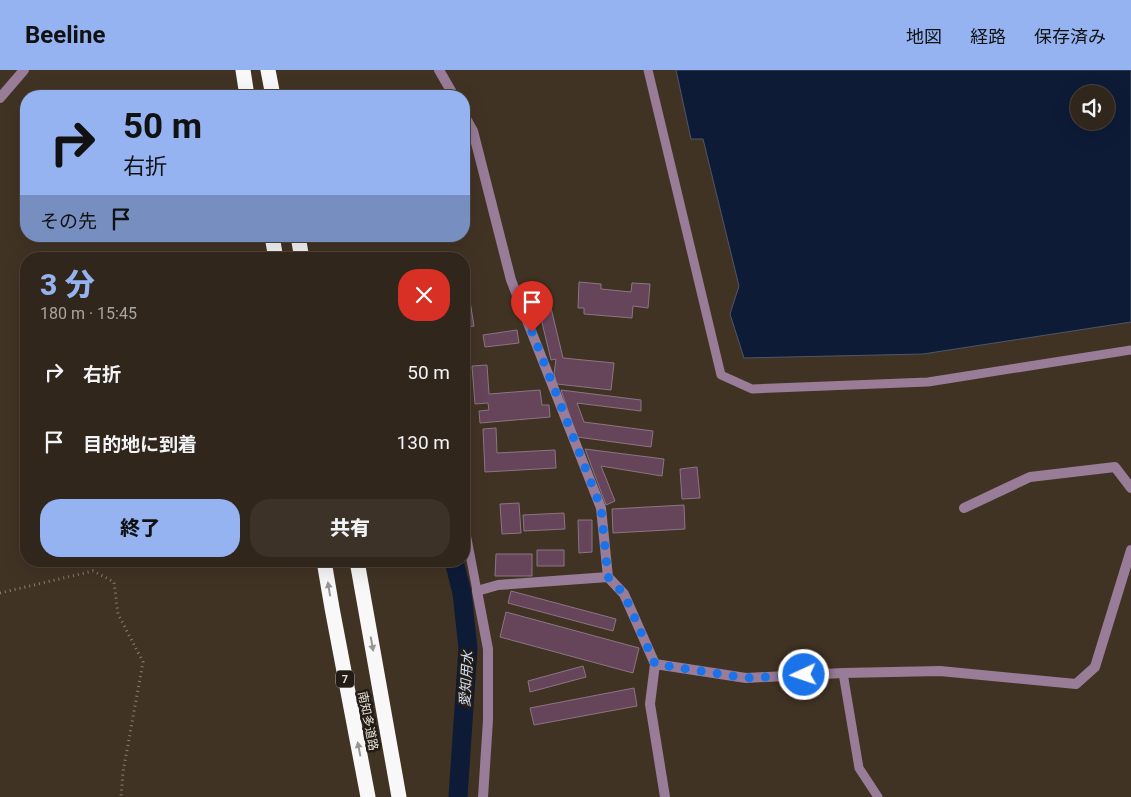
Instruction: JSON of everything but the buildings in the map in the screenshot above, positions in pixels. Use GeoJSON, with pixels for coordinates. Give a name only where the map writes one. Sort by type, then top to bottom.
{"type":"FeatureCollection","features":[{"type":"Feature","properties":{"kind":"highway"},"geometry":{"type":"LineString","coordinates":[[243,70],[246,90]]}},
{"type":"Feature","properties":{"kind":"highway"},"geometry":{"type":"LineString","coordinates":[[268,70],[272,90]]}},
{"type":"Feature","properties":{"kind":"highway","name":"南知多道路"},"geometry":{"type":"LineString","coordinates":[[325,567],[368,797]]}},
{"type":"Feature","properties":{"kind":"highway","name":"南知多道路"},"geometry":{"type":"LineString","coordinates":[[358,567],[399,797]]}},
{"type":"Feature","properties":{"kind":"street"},"geometry":{"type":"LineString","coordinates":[[0,98],[24,70]]}},
{"type":"Feature","properties":{"kind":"street"},"geometry":{"type":"LineString","coordinates":[[439,70],[451,90]]}},
{"type":"Feature","properties":{"kind":"street"},"geometry":{"type":"LineString","coordinates":[[470,126],[473,131],[511,280],[601,508],[608,577],[624,594],[655,664],[650,704],[665,797]]}},
{"type":"Feature","properties":{"kind":"street"},"geometry":{"type":"LineString","coordinates":[[964,508],[1030,478],[1115,467],[1131,488]]}},
{"type":"Feature","properties":{"kind":"street"},"geometry":{"type":"LineString","coordinates":[[655,664],[746,678],[940,670],[1076,684],[1095,667],[1131,550]]}},
{"type":"Feature","properties":{"kind":"street"},"geometry":{"type":"LineString","coordinates":[[482,797],[488,720],[488,650],[477,591],[498,584],[608,577]]}},
{"type":"Feature","properties":{"kind":"lane"},"geometry":{"type":"LineString","coordinates":[[648,70],[721,375],[752,388],[928,382],[1131,350]]}},
{"type":"Feature","properties":{"kind":"lane"},"geometry":{"type":"LineString","coordinates":[[470,554],[477,591]]}},
{"type":"Feature","properties":{"kind":"lane"},"geometry":{"type":"LineString","coordinates":[[843,673],[859,768],[878,797]]}},
{"type":"Feature","properties":{"kind":"path"},"geometry":{"type":"LineString","coordinates":[[0,594],[93,572],[114,582],[118,614],[143,662],[123,772],[121,797]]}},
{"type":"Feature","properties":{"kind":"water"},"geometry":{"type":"Polygon","coordinates":[[[676,70],[1131,70],[1131,322],[923,354],[744,358],[730,314],[739,286],[703,139],[691,139],[676,70]]]}},
{"type":"Feature","properties":{"kind":"waterway","name":"愛知用水"},"geometry":{"type":"LineString","coordinates":[[456,567],[462,593],[468,648],[458,797]]}},
{"type":"Feature","properties":{"kind":"route"},"geometry":{"type":"LineString","coordinates":[[532,332],[601,508],[608,577],[624,594],[655,664],[746,678],[804,675]]}}]}
